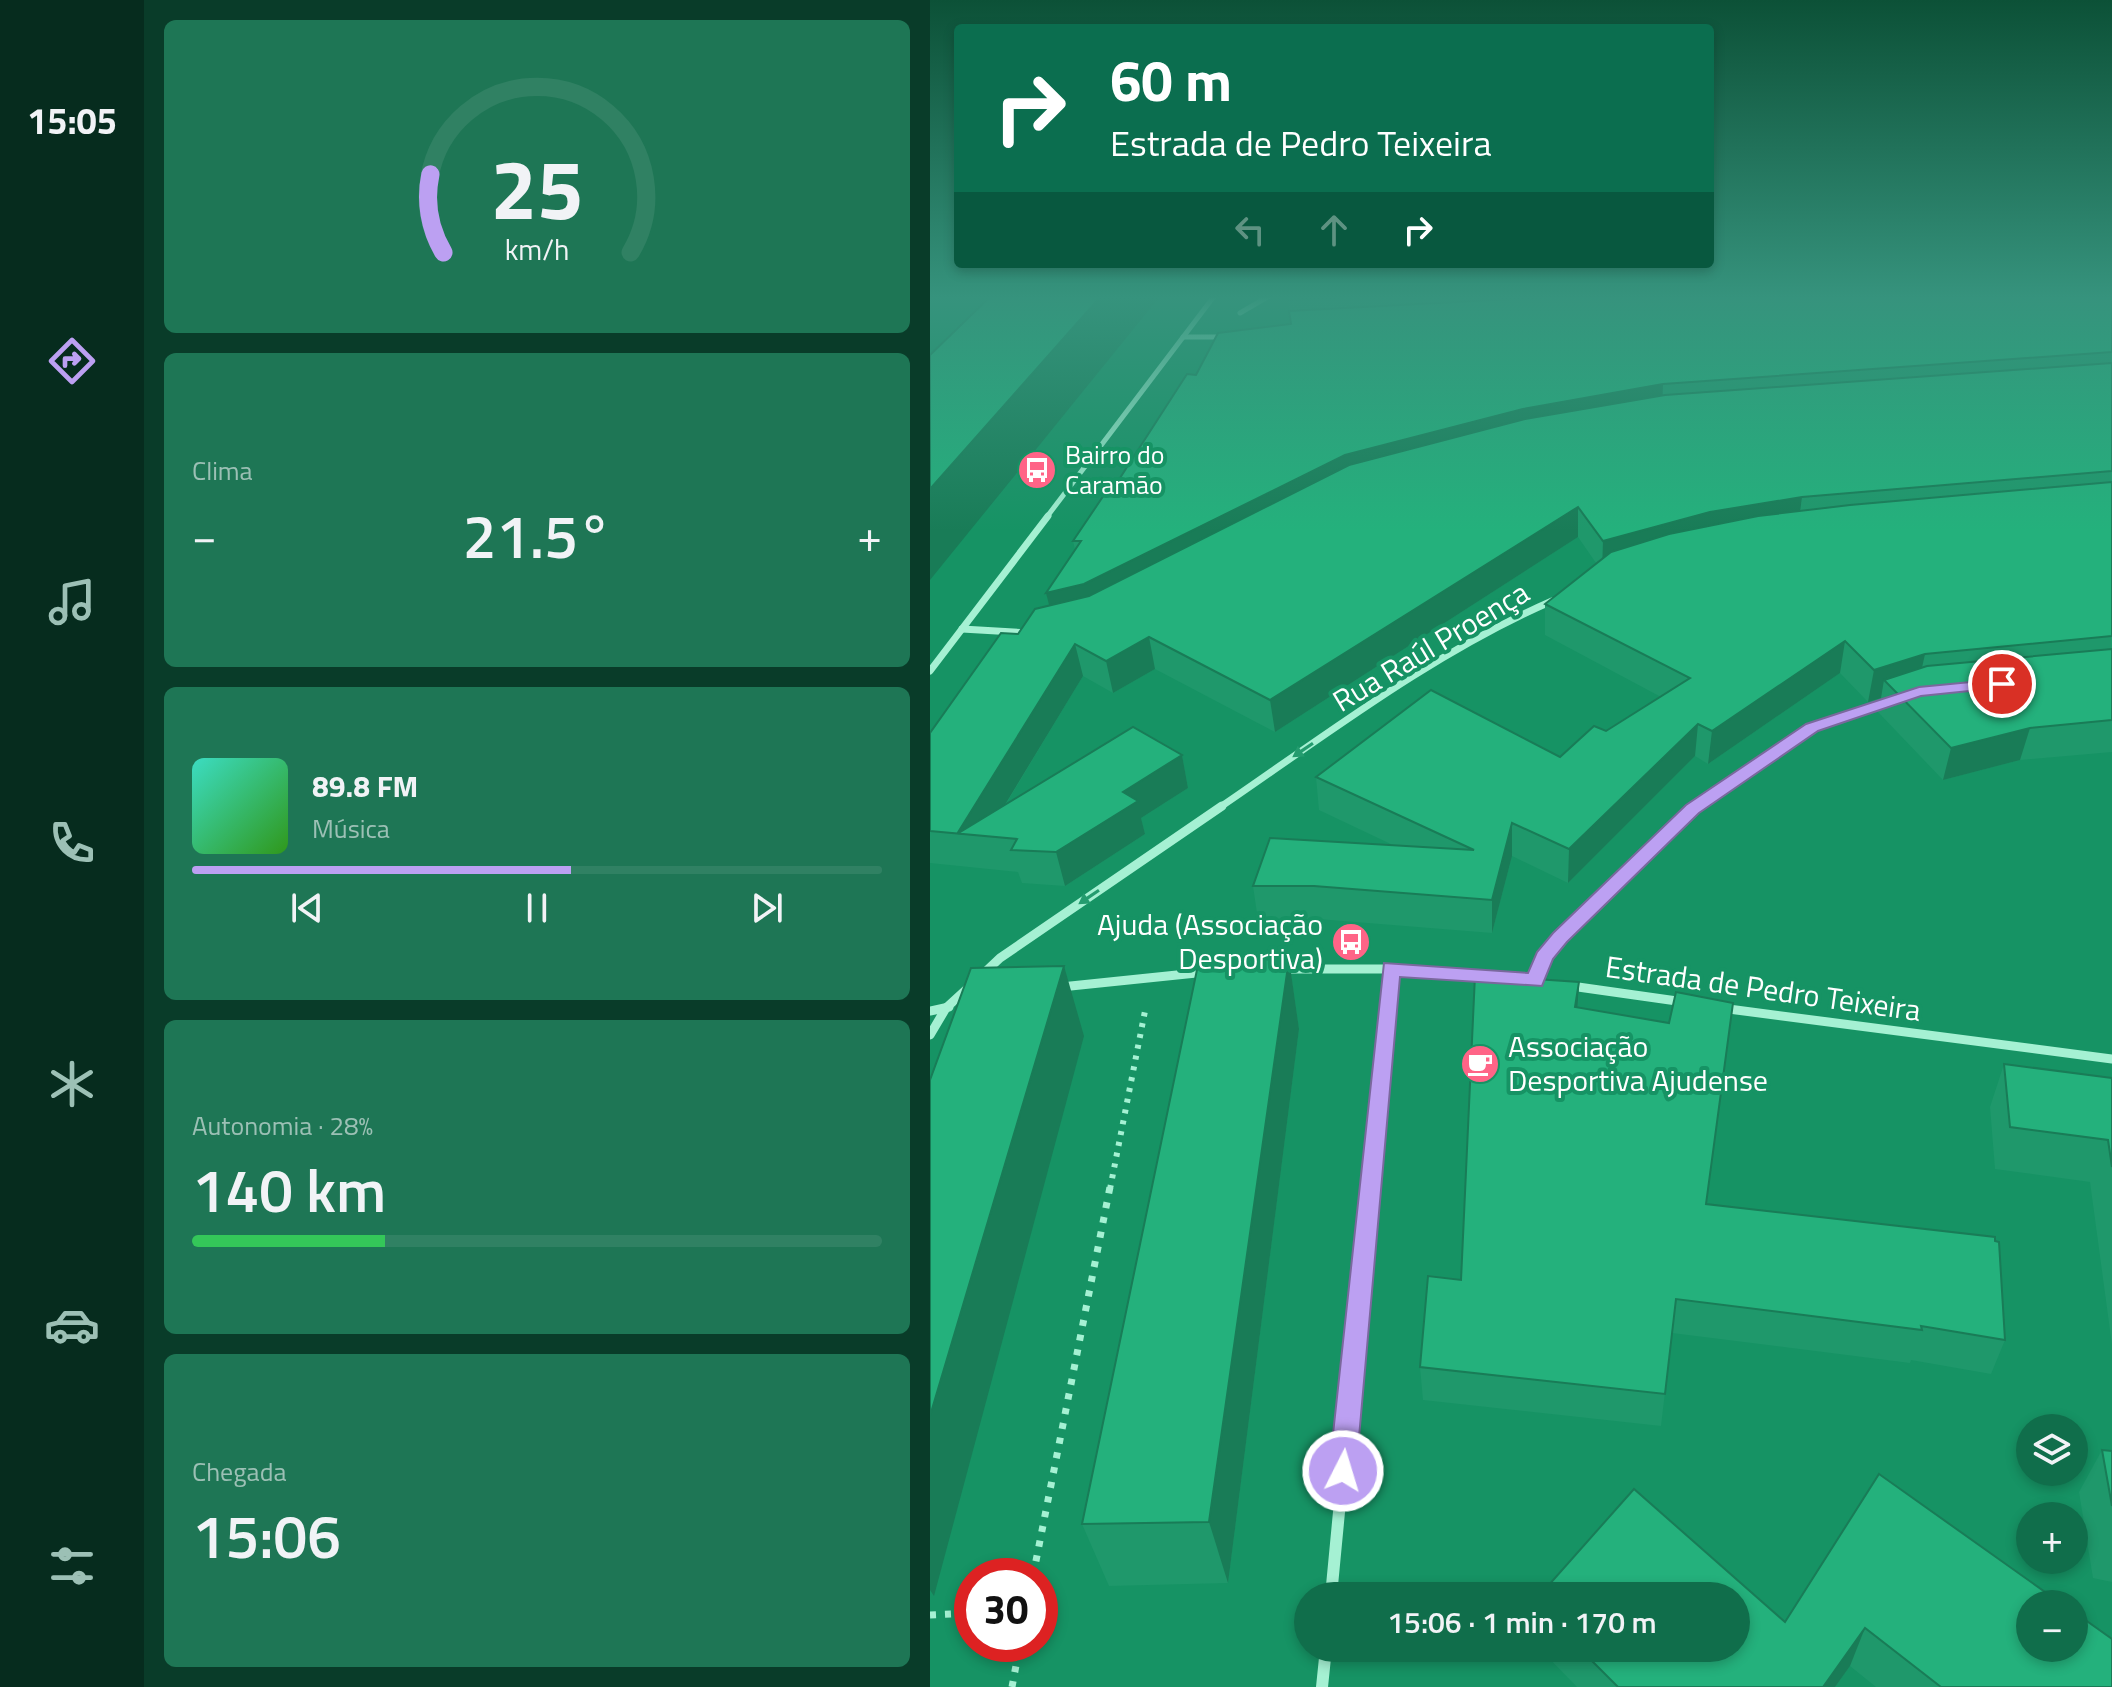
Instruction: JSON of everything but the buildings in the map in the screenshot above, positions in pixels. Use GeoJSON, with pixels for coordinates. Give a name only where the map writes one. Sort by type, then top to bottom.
{"type":"FeatureCollection","features":[{"type":"Feature","properties":{"kind":"street"},"geometry":{"type":"LineString","coordinates":[[930,671],[1155,374]]}},
{"type":"Feature","properties":{"kind":"street","name":"Rua Raúl Proença"},"geometry":{"type":"LineString","coordinates":[[930,1035],[946,1008],[1000,958],[1339,726],[1506,621],[1558,598]]}},
{"type":"Feature","properties":{"kind":"street"},"geometry":{"type":"LineString","coordinates":[[962,629],[1040,634]]}},
{"type":"Feature","properties":{"kind":"street"},"geometry":{"type":"LineString","coordinates":[[1535,981],[1544,957],[1560,937],[1693,809],[1812,727],[1893,701]]}},
{"type":"Feature","properties":{"kind":"street"},"geometry":{"type":"LineString","coordinates":[[1275,969],[1391,969],[1551,984]]}},
{"type":"Feature","properties":{"kind":"street"},"geometry":{"type":"LineString","coordinates":[[1332,1582],[1391,969]]}},
{"type":"Feature","properties":{"kind":"street"},"geometry":{"type":"LineString","coordinates":[[1050,989],[1152,975],[1214,971]]}},
{"type":"Feature","properties":{"kind":"street","name":"Estrada de Pedro Teixeira"},"geometry":{"type":"LineString","coordinates":[[1567,986],[1693,1004]]}},
{"type":"Feature","properties":{"kind":"street"},"geometry":{"type":"LineString","coordinates":[[930,1011],[961,1005]]}},
{"type":"Feature","properties":{"kind":"street","name":"Estrada de Pedro Teixeira"},"geometry":{"type":"LineString","coordinates":[[1709,1006],[2112,1059]]}},
{"type":"Feature","properties":{"kind":"street"},"geometry":{"type":"LineString","coordinates":[[1322,1687],[1325,1662]]}},
{"type":"Feature","properties":{"kind":"path"},"geometry":{"type":"LineString","coordinates":[[1037,1558],[1152,975]]}},
{"type":"Feature","properties":{"kind":"path"},"geometry":{"type":"LineString","coordinates":[[930,1615],[954,1614]]}},
{"type":"Feature","properties":{"kind":"path"},"geometry":{"type":"LineString","coordinates":[[1012,1687],[1017,1662]]}},
{"type":"Feature","properties":{"kind":"place","name":"Bairro do Caramão"},"geometry":{"type":"Point","coordinates":[1037,470]}},
{"type":"Feature","properties":{"kind":"place","name":"Ajuda (Associação Desportiva)"},"geometry":{"type":"Point","coordinates":[1351,942]}},
{"type":"Feature","properties":{"kind":"place","name":"Associação Desportiva Ajudense"},"geometry":{"type":"Point","coordinates":[1480,1064]}},
{"type":"Feature","properties":{"kind":"route"},"geometry":{"type":"LineString","coordinates":[[1343,1471],[1391,969],[1463,972],[1535,981],[1544,957],[1560,937],[1693,809],[1812,727],[1919,692],[2002,684]]}}]}
